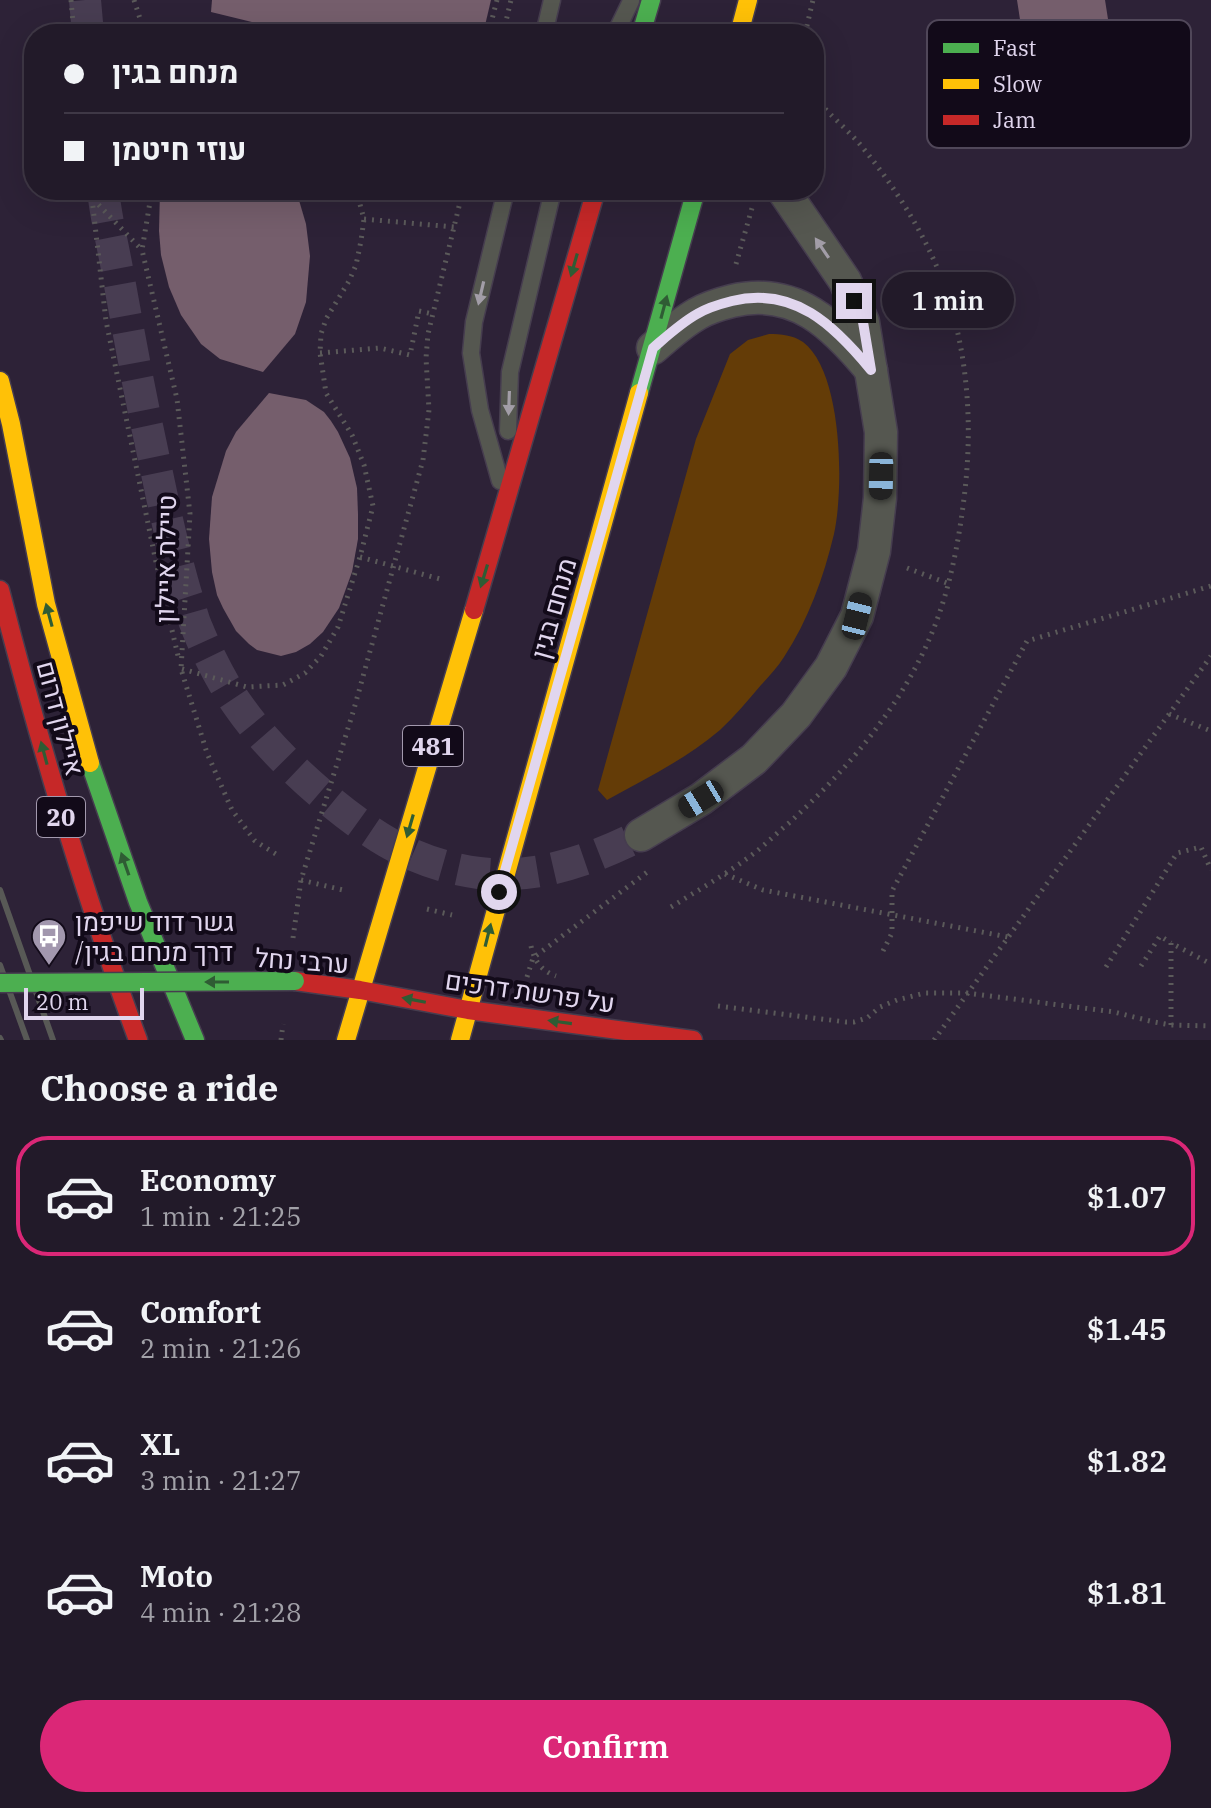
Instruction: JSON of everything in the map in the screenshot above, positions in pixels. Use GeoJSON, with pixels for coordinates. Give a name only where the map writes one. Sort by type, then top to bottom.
{"type":"FeatureCollection","features":[{"type":"Feature","properties":{"kind":"main road"},"geometry":{"type":"LineString","coordinates":[[644,24],[651,0]]}},
{"type":"Feature","properties":{"kind":"main road"},"geometry":{"type":"LineString","coordinates":[[742,24],[748,0]]}},
{"type":"Feature","properties":{"kind":"main road","name":"481"},"geometry":{"type":"LineString","coordinates":[[346,1040],[593,200]]}},
{"type":"Feature","properties":{"kind":"main road","name":"מנחם בגין"},"geometry":{"type":"LineString","coordinates":[[460,1040],[693,200]]}},
{"type":"Feature","properties":{"kind":"main road"},"geometry":{"type":"LineString","coordinates":[[0,381],[46,604],[88,757],[138,902],[195,1040]]}},
{"type":"Feature","properties":{"kind":"main road","name":"איילון דרום"},"geometry":{"type":"LineString","coordinates":[[0,590],[61,817],[110,968],[138,1040]]}},
{"type":"Feature","properties":{"kind":"main road","name":"ערבי נחל"},"geometry":{"type":"LineString","coordinates":[[0,983],[291,981],[360,990]]}},
{"type":"Feature","properties":{"kind":"main road","name":"על פרשת דרכים"},"geometry":{"type":"LineString","coordinates":[[360,990],[468,1010],[693,1040]]}},
{"type":"Feature","properties":{"kind":"street"},"geometry":{"type":"LineString","coordinates":[[641,835],[701,799],[754,759],[796,715],[831,667],[857,616],[874,551],[880,498],[881,432],[863,322],[845,281],[790,200]]}},
{"type":"Feature","properties":{"kind":"street"},"geometry":{"type":"LineString","coordinates":[[653,348],[699,313],[751,296],[776,298],[798,305],[825,322],[850,344],[871,370]]}},
{"type":"Feature","properties":{"kind":"lane"},"geometry":{"type":"LineString","coordinates":[[546,24],[552,0]]}},
{"type":"Feature","properties":{"kind":"lane"},"geometry":{"type":"LineString","coordinates":[[620,24],[632,0]]}},
{"type":"Feature","properties":{"kind":"lane"},"geometry":{"type":"LineString","coordinates":[[504,200],[476,313],[471,353],[480,410],[506,502]]}},
{"type":"Feature","properties":{"kind":"lane"},"geometry":{"type":"LineString","coordinates":[[506,502],[510,372],[551,200]]}},
{"type":"Feature","properties":{"kind":"path"},"geometry":{"type":"LineString","coordinates":[[71,0],[73,24]]}},
{"type":"Feature","properties":{"kind":"path"},"geometry":{"type":"LineString","coordinates":[[134,0],[142,24]]}},
{"type":"Feature","properties":{"kind":"path"},"geometry":{"type":"LineString","coordinates":[[491,24],[497,0]]}},
{"type":"Feature","properties":{"kind":"path"},"geometry":{"type":"LineString","coordinates":[[505,24],[511,0]]}},
{"type":"Feature","properties":{"kind":"path"},"geometry":{"type":"LineString","coordinates":[[807,24],[813,0]]}},
{"type":"Feature","properties":{"kind":"path"},"geometry":{"type":"LineString","coordinates":[[92,200],[106,321],[181,669],[247,687],[283,685],[305,673],[321,656],[338,627],[373,506],[364,465],[352,435],[326,393],[320,353],[326,319],[356,265],[364,219],[359,200]]}},
{"type":"Feature","properties":{"kind":"path"},"geometry":{"type":"LineString","coordinates":[[94,200],[142,250]]}},
{"type":"Feature","properties":{"kind":"path","name":"טיילת איילון"},"geometry":{"type":"LineString","coordinates":[[150,200],[142,250],[177,399],[190,514],[181,669],[207,753],[232,810],[255,841],[279,856]]}},
{"type":"Feature","properties":{"kind":"path"},"geometry":{"type":"LineString","coordinates":[[291,981],[301,880],[354,709],[423,460],[429,410],[428,334],[461,200]]}},
{"type":"Feature","properties":{"kind":"path"},"geometry":{"type":"LineString","coordinates":[[364,219],[454,227]]}},
{"type":"Feature","properties":{"kind":"path"},"geometry":{"type":"LineString","coordinates":[[320,353],[380,348],[410,355],[419,311],[433,314]]}},
{"type":"Feature","properties":{"kind":"path"},"geometry":{"type":"LineString","coordinates":[[360,557],[479,590]]}},
{"type":"Feature","properties":{"kind":"path"},"geometry":{"type":"LineString","coordinates":[[883,951],[892,933],[892,891],[1027,641],[1211,586]]}},
{"type":"Feature","properties":{"kind":"path"},"geometry":{"type":"LineString","coordinates":[[934,1040],[1211,656]]}},
{"type":"Feature","properties":{"kind":"path"},"geometry":{"type":"LineString","coordinates":[[1169,714],[1211,731]]}},
{"type":"Feature","properties":{"kind":"path"},"geometry":{"type":"LineString","coordinates":[[1106,967],[1177,853],[1201,847],[1211,870]]}},
{"type":"Feature","properties":{"kind":"path"},"geometry":{"type":"LineString","coordinates":[[725,874],[763,890],[1008,937]]}},
{"type":"Feature","properties":{"kind":"path"},"geometry":{"type":"LineString","coordinates":[[1141,966],[1160,936],[1211,964]]}},
{"type":"Feature","properties":{"kind":"path"},"geometry":{"type":"LineString","coordinates":[[1171,943],[1171,1025]]}},
{"type":"Feature","properties":{"kind":"shaded area"},"geometry":{"type":"Polygon","coordinates":[[[769,334],[787,335],[803,342],[816,357],[833,404],[839,489],[834,534],[820,582],[801,628],[782,661],[731,719],[693,750],[607,800],[598,790],[696,439],[730,354],[748,340],[769,334]]]}},
{"type":"Feature","properties":{"kind":"building"},"geometry":{"type":"Polygon","coordinates":[[[212,0],[491,0],[485,24],[260,24],[211,12],[212,0]]]}},
{"type":"Feature","properties":{"kind":"building"},"geometry":{"type":"Polygon","coordinates":[[[1017,0],[1105,0],[1108,20],[1020,20],[1017,0]]]}},
{"type":"Feature","properties":{"kind":"building"},"geometry":{"type":"Polygon","coordinates":[[[160,200],[299,200],[310,256],[306,302],[295,334],[263,372],[220,359],[201,344],[181,315],[169,287],[159,231],[160,200]]]}},
{"type":"Feature","properties":{"kind":"building"},"geometry":{"type":"Polygon","coordinates":[[[269,393],[306,400],[324,412],[350,458],[357,488],[358,539],[352,572],[339,608],[323,632],[310,644],[281,656],[257,650],[236,631],[217,595],[209,539],[212,497],[226,451],[236,432],[269,393]]]}},
{"type":"Feature","properties":{"kind":"tunnel"},"geometry":{"type":"LineString","coordinates":[[85,0],[87,24]]}},
{"type":"Feature","properties":{"kind":"tunnel"},"geometry":{"type":"LineString","coordinates":[[105,200],[166,517],[195,624],[228,690],[270,745],[308,782],[368,830],[398,848],[443,866],[479,873],[542,871],[583,860],[641,835]]}},
{"type":"Feature","properties":{"kind":"railway"},"geometry":{"type":"LineString","coordinates":[[0,890],[53,1040]]}},
{"type":"Feature","properties":{"kind":"railway"},"geometry":{"type":"LineString","coordinates":[[0,965],[27,1040]]}},
{"type":"Feature","properties":{"kind":"traffic: fast"},"geometry":{"type":"LineString","coordinates":[[644,24],[651,0]]}},
{"type":"Feature","properties":{"kind":"traffic: fast"},"geometry":{"type":"LineString","coordinates":[[639,393],[693,200]]}},
{"type":"Feature","properties":{"kind":"traffic: fast"},"geometry":{"type":"LineString","coordinates":[[90,763],[138,902],[195,1040]]}},
{"type":"Feature","properties":{"kind":"traffic: fast"},"geometry":{"type":"LineString","coordinates":[[0,983],[295,981]]}},
{"type":"Feature","properties":{"kind":"traffic: slow"},"geometry":{"type":"LineString","coordinates":[[742,24],[748,0]]}},
{"type":"Feature","properties":{"kind":"traffic: slow"},"geometry":{"type":"LineString","coordinates":[[0,381],[46,604],[90,763]]}},
{"type":"Feature","properties":{"kind":"traffic: slow"},"geometry":{"type":"LineString","coordinates":[[460,1040],[639,393]]}},
{"type":"Feature","properties":{"kind":"traffic: slow"},"geometry":{"type":"LineString","coordinates":[[346,1040],[474,610]]}},
{"type":"Feature","properties":{"kind":"traffic: jam"},"geometry":{"type":"LineString","coordinates":[[474,610],[593,200]]}},
{"type":"Feature","properties":{"kind":"traffic: jam"},"geometry":{"type":"LineString","coordinates":[[0,590],[63,816],[138,1040]]}},
{"type":"Feature","properties":{"kind":"traffic: jam"},"geometry":{"type":"LineString","coordinates":[[295,981],[468,1010],[693,1040]]}},
{"type":"Feature","properties":{"kind":"place","name":"גשר דוד שיפמן /דרך מנחם בגין"},"geometry":{"type":"Point","coordinates":[49,967]}},
{"type":"Feature","properties":{"kind":"route"},"geometry":{"type":"LineString","coordinates":[[499,892],[653,348],[699,313],[751,296],[776,298],[798,305],[825,322],[850,344],[871,370],[863,322],[854,301]]}}]}
